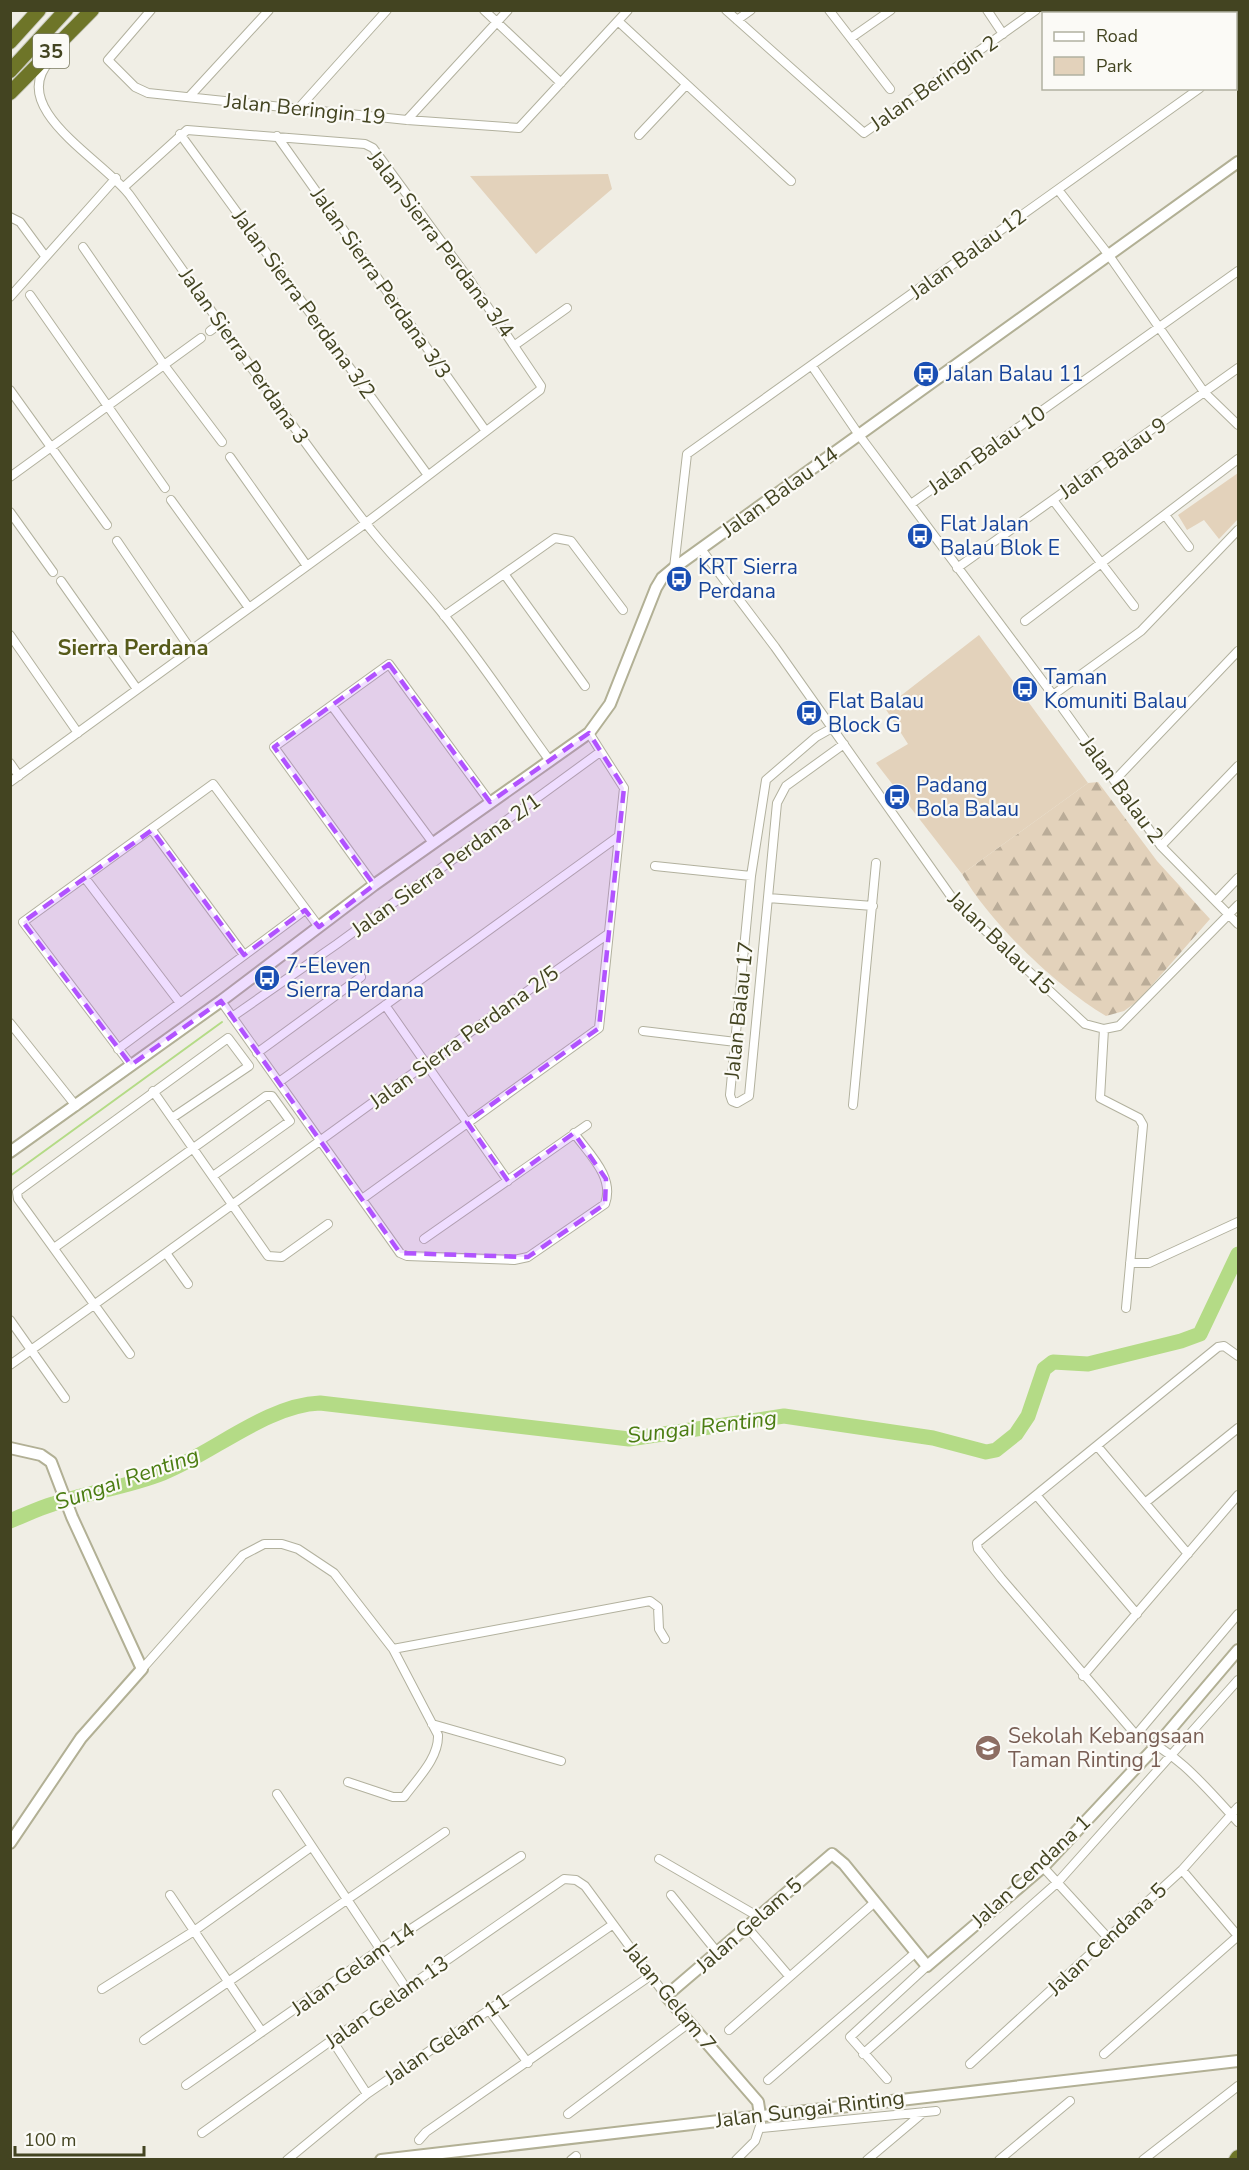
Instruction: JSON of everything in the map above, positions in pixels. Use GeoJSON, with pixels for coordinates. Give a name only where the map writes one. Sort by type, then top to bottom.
{"type":"FeatureCollection","features":[{"type":"Feature","properties":{"kind":"highway"},"geometry":{"type":"LineString","coordinates":[[10,42],[39,10]]}},
{"type":"Feature","properties":{"kind":"highway","name":"35"},"geometry":{"type":"LineString","coordinates":[[10,71],[66,10]]}},
{"type":"Feature","properties":{"kind":"highway","name":"35"},"geometry":{"type":"LineString","coordinates":[[10,93],[92,10]]}},
{"type":"Feature","properties":{"kind":"street","name":"Jalan Sierra Perdana 3"},"geometry":{"type":"LineString","coordinates":[[99,10],[47,64],[40,78],[39,94],[42,107],[66,135],[116,178],[124,188],[366,523],[444,616],[550,761]]}},
{"type":"Feature","properties":{"kind":"street","name":"Jalan Beringin 19"},"geometry":{"type":"LineString","coordinates":[[151,10],[109,56],[110,64],[135,87],[148,93],[407,120],[519,128],[561,83]]}},
{"type":"Feature","properties":{"kind":"street"},"geometry":{"type":"LineString","coordinates":[[189,97],[269,10]]}},
{"type":"Feature","properties":{"kind":"street"},"geometry":{"type":"LineString","coordinates":[[298,109],[387,10]]}},
{"type":"Feature","properties":{"kind":"street"},"geometry":{"type":"LineString","coordinates":[[484,10],[561,83],[628,10]]}},
{"type":"Feature","properties":{"kind":"street"},"geometry":{"type":"LineString","coordinates":[[407,120],[508,10]]}},
{"type":"Feature","properties":{"kind":"street","name":"Jalan Beringin 2"},"geometry":{"type":"LineString","coordinates":[[726,10],[864,133],[1036,10]]}},
{"type":"Feature","properties":{"kind":"street"},"geometry":{"type":"LineString","coordinates":[[737,20],[750,10]]}},
{"type":"Feature","properties":{"kind":"street"},"geometry":{"type":"LineString","coordinates":[[829,10],[890,89]]}},
{"type":"Feature","properties":{"kind":"street"},"geometry":{"type":"LineString","coordinates":[[851,38],[891,10]]}},
{"type":"Feature","properties":{"kind":"street"},"geometry":{"type":"LineString","coordinates":[[987,10],[1003,34]]}},
{"type":"Feature","properties":{"kind":"street"},"geometry":{"type":"LineString","coordinates":[[618,21],[791,181]]}},
{"type":"Feature","properties":{"kind":"street"},"geometry":{"type":"LineString","coordinates":[[639,135],[686,85]]}},
{"type":"Feature","properties":{"kind":"street","name":"Jalan Balau 12"},"geometry":{"type":"LineString","coordinates":[[674,568],[686,455],[1059,191],[1197,90]]}},
{"type":"Feature","properties":{"kind":"street","name":"Jalan Sierra Perdana 3/4"},"geometry":{"type":"LineString","coordinates":[[180,134],[193,130],[277,136],[373,147],[539,379],[540,390],[485,430]]}},
{"type":"Feature","properties":{"kind":"street"},"geometry":{"type":"LineString","coordinates":[[124,188],[180,134]]}},
{"type":"Feature","properties":{"kind":"street","name":"Jalan Sierra Perdana 3/2"},"geometry":{"type":"LineString","coordinates":[[180,134],[427,474]]}},
{"type":"Feature","properties":{"kind":"street","name":"Jalan Sierra Perdana 3/3"},"geometry":{"type":"LineString","coordinates":[[277,136],[485,430]]}},
{"type":"Feature","properties":{"kind":"street"},"geometry":{"type":"LineString","coordinates":[[859,435],[1239,162]]}},
{"type":"Feature","properties":{"kind":"street"},"geometry":{"type":"LineString","coordinates":[[10,297],[116,178]]}},
{"type":"Feature","properties":{"kind":"street"},"geometry":{"type":"LineString","coordinates":[[1059,191],[1108,254],[1204,392],[1239,425]]}},
{"type":"Feature","properties":{"kind":"street"},"geometry":{"type":"LineString","coordinates":[[10,217],[20,222],[45,256]]}},
{"type":"Feature","properties":{"kind":"street"},"geometry":{"type":"LineString","coordinates":[[83,247],[164,365],[222,442]]}},
{"type":"Feature","properties":{"kind":"street","name":"Jalan Balau 10"},"geometry":{"type":"LineString","coordinates":[[911,504],[1239,271]]}},
{"type":"Feature","properties":{"kind":"street"},"geometry":{"type":"LineString","coordinates":[[30,295],[106,407],[165,488]]}},
{"type":"Feature","properties":{"kind":"street"},"geometry":{"type":"LineString","coordinates":[[515,345],[567,308]]}},
{"type":"Feature","properties":{"kind":"street"},"geometry":{"type":"LineString","coordinates":[[210,331],[221,323]]}},
{"type":"Feature","properties":{"kind":"street"},"geometry":{"type":"LineString","coordinates":[[10,477],[201,338]]}},
{"type":"Feature","properties":{"kind":"street","name":"Jalan Balau 2"},"geometry":{"type":"LineString","coordinates":[[812,366],[859,435],[1053,695],[1161,846],[1239,924]]}},
{"type":"Feature","properties":{"kind":"street","name":"Jalan Balau 9"},"geometry":{"type":"LineString","coordinates":[[957,568],[1239,368]]}},
{"type":"Feature","properties":{"kind":"street"},"geometry":{"type":"LineString","coordinates":[[10,390],[108,525]]}},
{"type":"Feature","properties":{"kind":"street"},"geometry":{"type":"LineString","coordinates":[[10,782],[366,523],[485,430]]}},
{"type":"Feature","properties":{"kind":"street","name":"Jalan Balau 14"},"geometry":{"type":"LineString","coordinates":[[12,1149],[76,1106],[221,1001],[374,885],[589,733],[610,704],[662,578],[859,435]]}},
{"type":"Feature","properties":{"kind":"street"},"geometry":{"type":"LineString","coordinates":[[230,457],[307,566]]}},
{"type":"Feature","properties":{"kind":"street"},"geometry":{"type":"LineString","coordinates":[[1025,621],[1239,459]]}},
{"type":"Feature","properties":{"kind":"street"},"geometry":{"type":"LineString","coordinates":[[171,500],[249,608]]}},
{"type":"Feature","properties":{"kind":"street"},"geometry":{"type":"LineString","coordinates":[[1053,500],[1134,606]]}},
{"type":"Feature","properties":{"kind":"street"},"geometry":{"type":"LineString","coordinates":[[10,512],[53,572]]}},
{"type":"Feature","properties":{"kind":"street"},"geometry":{"type":"LineString","coordinates":[[1165,515],[1189,547]]}},
{"type":"Feature","properties":{"kind":"street"},"geometry":{"type":"LineString","coordinates":[[1053,695],[1141,631],[1239,530]]}},
{"type":"Feature","properties":{"kind":"street"},"geometry":{"type":"LineString","coordinates":[[444,616],[555,538],[564,538],[571,542],[623,610]]}},
{"type":"Feature","properties":{"kind":"street"},"geometry":{"type":"LineString","coordinates":[[117,541],[191,650]]}},
{"type":"Feature","properties":{"kind":"street","name":"Jalan Balau 15"},"geometry":{"type":"LineString","coordinates":[[701,549],[844,744],[955,902],[1085,1024],[1104,1029]]}},
{"type":"Feature","properties":{"kind":"street"},"geometry":{"type":"LineString","coordinates":[[505,575],[585,686]]}},
{"type":"Feature","properties":{"kind":"street"},"geometry":{"type":"LineString","coordinates":[[61,581],[137,689]]}},
{"type":"Feature","properties":{"kind":"street"},"geometry":{"type":"LineString","coordinates":[[10,635],[78,733]]}},
{"type":"Feature","properties":{"kind":"street"},"geometry":{"type":"LineString","coordinates":[[1115,780],[1239,651]]}},
{"type":"Feature","properties":{"kind":"street"},"geometry":{"type":"LineString","coordinates":[[374,885],[274,747],[389,664],[490,802]]}},
{"type":"Feature","properties":{"kind":"street"},"geometry":{"type":"LineString","coordinates":[[332,706],[433,843]]}},
{"type":"Feature","properties":{"kind":"street","name":"Jalan Balau 17"},"geometry":{"type":"LineString","coordinates":[[832,728],[816,737],[766,780],[751,876],[730,1095],[732,1101],[737,1103],[749,1096],[777,803],[781,792],[844,744]]}},
{"type":"Feature","properties":{"kind":"street"},"geometry":{"type":"LineString","coordinates":[[362,1199],[599,1028],[624,788],[589,733]]}},
{"type":"Feature","properties":{"kind":"street","name":"Jalan Sierra Perdana 2/1"},"geometry":{"type":"LineString","coordinates":[[232,1017],[337,944],[600,753]]}},
{"type":"Feature","properties":{"kind":"street"},"geometry":{"type":"LineString","coordinates":[[10,763],[19,776]]}},
{"type":"Feature","properties":{"kind":"street"},"geometry":{"type":"LineString","coordinates":[[1161,846],[1239,766]]}},
{"type":"Feature","properties":{"kind":"street"},"geometry":{"type":"LineString","coordinates":[[131,1065],[23,922],[213,784],[319,927]]}},
{"type":"Feature","properties":{"kind":"street"},"geometry":{"type":"LineString","coordinates":[[152,830],[244,955]]}},
{"type":"Feature","properties":{"kind":"street"},"geometry":{"type":"LineString","coordinates":[[279,1082],[619,836]]}},
{"type":"Feature","properties":{"kind":"street"},"geometry":{"type":"LineString","coordinates":[[853,1105],[876,862]]}},
{"type":"Feature","properties":{"kind":"street"},"geometry":{"type":"LineString","coordinates":[[655,866],[751,876]]}},
{"type":"Feature","properties":{"kind":"street"},"geometry":{"type":"LineString","coordinates":[[85,878],[180,1003]]}},
{"type":"Feature","properties":{"kind":"street"},"geometry":{"type":"LineString","coordinates":[[1216,902],[1239,878]]}},
{"type":"Feature","properties":{"kind":"street"},"geometry":{"type":"LineString","coordinates":[[768,898],[873,906]]}},
{"type":"Feature","properties":{"kind":"street"},"geometry":{"type":"LineString","coordinates":[[1126,1308],[1143,1125],[1139,1118],[1100,1098],[1104,1029],[1119,1026],[1239,905]]}},
{"type":"Feature","properties":{"kind":"street"},"geometry":{"type":"LineString","coordinates":[[118,1049],[305,910]]}},
{"type":"Feature","properties":{"kind":"street","name":"Jalan Sierra Perdana 2/5"},"geometry":{"type":"LineString","coordinates":[[10,1365],[233,1206],[425,1063],[608,934]]}},
{"type":"Feature","properties":{"kind":"street"},"geometry":{"type":"LineString","coordinates":[[257,1053],[360,977]]}},
{"type":"Feature","properties":{"kind":"street"},"geometry":{"type":"LineString","coordinates":[[221,1001],[400,1253],[407,1256],[514,1260],[528,1257],[605,1204],[608,1196],[606,1179],[574,1133]]}},
{"type":"Feature","properties":{"kind":"street"},"geometry":{"type":"LineString","coordinates":[[385,1005],[508,1181]]}},
{"type":"Feature","properties":{"kind":"street"},"geometry":{"type":"LineString","coordinates":[[10,1023],[76,1106]]}},
{"type":"Feature","properties":{"kind":"street"},"geometry":{"type":"LineString","coordinates":[[643,1030],[736,1042]]}},
{"type":"Feature","properties":{"kind":"street"},"geometry":{"type":"LineString","coordinates":[[130,1354],[18,1199],[17,1192],[228,1038],[249,1066],[172,1119]]}},
{"type":"Feature","properties":{"kind":"street"},"geometry":{"type":"LineString","coordinates":[[153,1091],[268,1256],[282,1257],[328,1224]]}},
{"type":"Feature","properties":{"kind":"street"},"geometry":{"type":"LineString","coordinates":[[54,1248],[266,1096],[272,1096],[290,1119],[213,1176]]}},
{"type":"Feature","properties":{"kind":"street"},"geometry":{"type":"LineString","coordinates":[[424,1239],[587,1125]]}},
{"type":"Feature","properties":{"kind":"street"},"geometry":{"type":"LineString","coordinates":[[1130,1263],[1149,1263],[1239,1222]]}},
{"type":"Feature","properties":{"kind":"street"},"geometry":{"type":"LineString","coordinates":[[166,1253],[188,1284]]}},
{"type":"Feature","properties":{"kind":"street"},"geometry":{"type":"LineString","coordinates":[[10,1320],[65,1398]]}},
{"type":"Feature","properties":{"kind":"street"},"geometry":{"type":"LineString","coordinates":[[1239,1356],[1224,1346],[1218,1347],[1098,1447],[977,1543],[978,1549],[1083,1676],[1136,1735],[1158,1744],[1173,1756],[1239,1822]]}},
{"type":"Feature","properties":{"kind":"street"},"geometry":{"type":"LineString","coordinates":[[1146,1502],[1239,1428]]}},
{"type":"Feature","properties":{"kind":"street"},"geometry":{"type":"LineString","coordinates":[[1098,1447],[1188,1554]]}},
{"type":"Feature","properties":{"kind":"street"},"geometry":{"type":"LineString","coordinates":[[10,1448],[41,1455],[51,1461],[72,1517],[142,1669]]}},
{"type":"Feature","properties":{"kind":"street"},"geometry":{"type":"LineString","coordinates":[[1083,1676],[1239,1495]]}},
{"type":"Feature","properties":{"kind":"street"},"geometry":{"type":"LineString","coordinates":[[1037,1496],[1137,1614]]}},
{"type":"Feature","properties":{"kind":"street"},"geometry":{"type":"LineString","coordinates":[[10,1843],[81,1738],[243,1555],[264,1544],[282,1544],[298,1549],[334,1573],[393,1649],[438,1735],[434,1755],[404,1797],[393,1797],[348,1782]]}},
{"type":"Feature","properties":{"kind":"street"},"geometry":{"type":"LineString","coordinates":[[393,1649],[650,1601],[658,1607],[659,1629],[665,1639]]}},
{"type":"Feature","properties":{"kind":"street"},"geometry":{"type":"LineString","coordinates":[[1136,1735],[1239,1614]]}},
{"type":"Feature","properties":{"kind":"street","name":"Jalan Cendana 1"},"geometry":{"type":"LineString","coordinates":[[887,2079],[853,2043],[850,2037],[853,2032],[1043,1867],[1158,1744],[1239,1650]]}},
{"type":"Feature","properties":{"kind":"street","name":"Jalan Cendana 1"},"geometry":{"type":"LineString","coordinates":[[863,2054],[1058,1882],[1239,1680]]}},
{"type":"Feature","properties":{"kind":"street"},"geometry":{"type":"LineString","coordinates":[[432,1724],[561,1761]]}},
{"type":"Feature","properties":{"kind":"street"},"geometry":{"type":"LineString","coordinates":[[277,1794],[406,1988]]}},
{"type":"Feature","properties":{"kind":"street","name":"Jalan Cendana 5"},"geometry":{"type":"LineString","coordinates":[[970,2064],[1182,1870],[1239,1807]]}},
{"type":"Feature","properties":{"kind":"street"},"geometry":{"type":"LineString","coordinates":[[144,2040],[445,1832]]}},
{"type":"Feature","properties":{"kind":"street"},"geometry":{"type":"LineString","coordinates":[[102,1989],[194,1931],[311,1847]]}},
{"type":"Feature","properties":{"kind":"street","name":"Jalan Gelam 5"},"geometry":{"type":"LineString","coordinates":[[666,1996],[832,1854],[844,1864],[874,1902]]}},
{"type":"Feature","properties":{"kind":"street","name":"Jalan Gelam 14"},"geometry":{"type":"LineString","coordinates":[[186,2085],[379,1950],[521,1856]]}},
{"type":"Feature","properties":{"kind":"street"},"geometry":{"type":"LineString","coordinates":[[659,1859],[759,1917]]}},
{"type":"Feature","properties":{"kind":"street"},"geometry":{"type":"LineString","coordinates":[[1043,1867],[1109,1939]]}},
{"type":"Feature","properties":{"kind":"street"},"geometry":{"type":"LineString","coordinates":[[1104,2054],[1239,1935],[1182,1870]]}},
{"type":"Feature","properties":{"kind":"street","name":"Jalan Gelam 13"},"geometry":{"type":"LineString","coordinates":[[202,2133],[564,1879],[576,1880]]}},
{"type":"Feature","properties":{"kind":"street","name":"Jalan Gelam 7"},"geometry":{"type":"LineString","coordinates":[[576,1880],[585,1887],[666,1996],[758,2102],[760,2115]]}},
{"type":"Feature","properties":{"kind":"street"},"geometry":{"type":"LineString","coordinates":[[170,1895],[262,2032]]}},
{"type":"Feature","properties":{"kind":"street"},"geometry":{"type":"LineString","coordinates":[[671,1895],[717,1952]]}},
{"type":"Feature","properties":{"kind":"street"},"geometry":{"type":"LineString","coordinates":[[729,2030],[874,1902],[927,1966]]}},
{"type":"Feature","properties":{"kind":"street","name":"Jalan Gelam 11"},"geometry":{"type":"LineString","coordinates":[[287,2160],[367,2094],[612,1925]]}},
{"type":"Feature","properties":{"kind":"street"},"geometry":{"type":"LineString","coordinates":[[747,1927],[789,1976]]}},
{"type":"Feature","properties":{"kind":"street"},"geometry":{"type":"LineString","coordinates":[[768,2080],[915,1953]]}},
{"type":"Feature","properties":{"kind":"street"},"geometry":{"type":"LineString","coordinates":[[419,2140],[426,2132],[650,1976]]}},
{"type":"Feature","properties":{"kind":"street"},"geometry":{"type":"LineString","coordinates":[[489,2010],[528,2063]]}},
{"type":"Feature","properties":{"kind":"street"},"geometry":{"type":"LineString","coordinates":[[568,2114],[689,2023]]}},
{"type":"Feature","properties":{"kind":"street"},"geometry":{"type":"LineString","coordinates":[[332,2040],[367,2094]]}},
{"type":"Feature","properties":{"kind":"street","name":"Jalan Sungai Rinting"},"geometry":{"type":"LineString","coordinates":[[381,2160],[1239,2061]]}},
{"type":"Feature","properties":{"kind":"street"},"geometry":{"type":"LineString","coordinates":[[1143,2160],[1239,2086]]}},
{"type":"Feature","properties":{"kind":"street"},"geometry":{"type":"LineString","coordinates":[[999,2160],[1070,2101]]}},
{"type":"Feature","properties":{"kind":"street"},"geometry":{"type":"LineString","coordinates":[[761,2128],[936,2111]]}},
{"type":"Feature","properties":{"kind":"street"},"geometry":{"type":"LineString","coordinates":[[867,2160],[924,2112]]}},
{"type":"Feature","properties":{"kind":"street"},"geometry":{"type":"LineString","coordinates":[[740,2158],[755,2141],[761,2128],[760,2115]]}},
{"type":"Feature","properties":{"kind":"highlighted area"},"geometry":{"type":"Polygon","coordinates":[[[389,664],[490,802],[589,733],[624,788],[599,1028],[467,1122],[508,1181],[574,1133],[606,1179],[605,1204],[528,1257],[400,1253],[221,1001],[131,1065],[23,922],[152,830],[244,955],[305,910],[319,927],[374,885],[274,747],[389,664]]]}},
{"type":"Feature","properties":{"kind":"green space"},"geometry":{"type":"Polygon","coordinates":[[[608,174],[612,189],[536,254],[470,176],[608,174]]]}},
{"type":"Feature","properties":{"kind":"green space"},"geometry":{"type":"Polygon","coordinates":[[[1238,473],[1238,519],[1219,539],[1204,520],[1187,530],[1178,515],[1238,473]]]}},
{"type":"Feature","properties":{"kind":"green space"},"geometry":{"type":"Polygon","coordinates":[[[979,635],[1088,783],[962,874],[876,763],[908,744],[885,708],[979,635]]]}},
{"type":"Feature","properties":{"kind":"green space"},"geometry":{"type":"Polygon","coordinates":[[[1098,782],[1157,861],[1210,919],[1139,1000],[1124,1011],[1106,1016],[1067,989],[1026,953],[990,913],[962,874],[1088,783],[1098,782]]]}},
{"type":"Feature","properties":{"kind":"waterway"},"geometry":{"type":"LineString","coordinates":[[10,1176],[222,1022]]}},
{"type":"Feature","properties":{"kind":"waterway","name":"Sungai Renting"},"geometry":{"type":"LineString","coordinates":[[10,1521],[48,1506],[163,1473],[280,1412],[320,1403],[629,1439],[784,1416],[933,1438],[986,1452],[996,1450],[1016,1434],[1028,1416],[1044,1369],[1053,1362],[1088,1364],[1181,1341],[1200,1334],[1238,1254]]}},
{"type":"Feature","properties":{"kind":"place","name":"Jalan Balau 11"},"geometry":{"type":"Point","coordinates":[926,374]}},
{"type":"Feature","properties":{"kind":"place","name":"Flat Jalan Balau Blok E"},"geometry":{"type":"Point","coordinates":[920,536]}},
{"type":"Feature","properties":{"kind":"place","name":"KRT Sierra Perdana"},"geometry":{"type":"Point","coordinates":[679,579]}},
{"type":"Feature","properties":{"kind":"place","name":"Taman Komuniti Balau"},"geometry":{"type":"Point","coordinates":[1025,689]}},
{"type":"Feature","properties":{"kind":"place","name":"Flat Balau Block G"},"geometry":{"type":"Point","coordinates":[809,713]}},
{"type":"Feature","properties":{"kind":"place","name":"Padang Bola Balau"},"geometry":{"type":"Point","coordinates":[897,797]}},
{"type":"Feature","properties":{"kind":"place","name":"7-Eleven Sierra Perdana"},"geometry":{"type":"Point","coordinates":[267,978]}},
{"type":"Feature","properties":{"kind":"place","name":"Sekolah Kebangsaan Taman Rinting 1"},"geometry":{"type":"Point","coordinates":[988,1748]}},
{"type":"Feature","properties":{"kind":"district","name":"Sierra Perdana"},"geometry":{"type":"Point","coordinates":[133,648]}}]}
